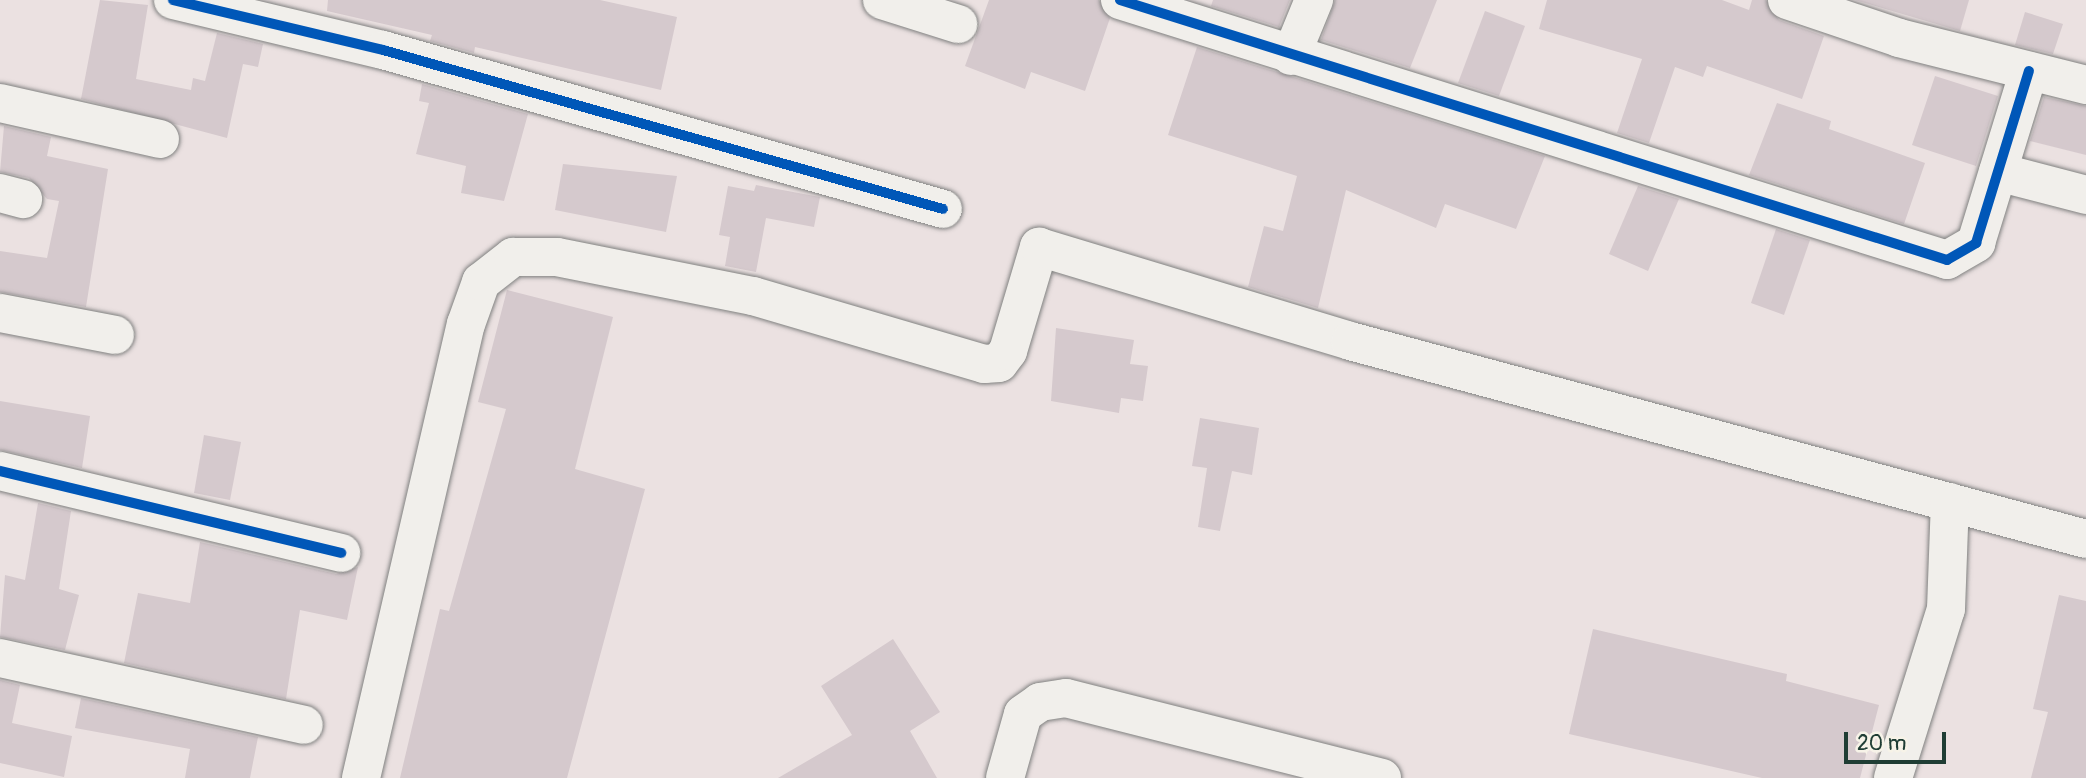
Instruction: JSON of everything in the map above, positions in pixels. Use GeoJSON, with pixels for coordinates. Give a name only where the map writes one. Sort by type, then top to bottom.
{"type":"FeatureCollection","features":[{"type":"Feature","properties":{"kind":"street"},"geometry":{"type":"LineString","coordinates":[[173,0],[383,50],[943,209]]}},
{"type":"Feature","properties":{"kind":"street"},"geometry":{"type":"LineString","coordinates":[[883,0],[958,24]]}},
{"type":"Feature","properties":{"kind":"street"},"geometry":{"type":"LineString","coordinates":[[1120,0],[1291,56],[1947,260],[1976,243],[2029,71]]}},
{"type":"Feature","properties":{"kind":"street"},"geometry":{"type":"LineString","coordinates":[[1291,56],[1314,0]]}},
{"type":"Feature","properties":{"kind":"street"},"geometry":{"type":"LineString","coordinates":[[1787,0],[2029,71],[2086,85]]}},
{"type":"Feature","properties":{"kind":"street"},"geometry":{"type":"LineString","coordinates":[[0,103],[160,139]]}},
{"type":"Feature","properties":{"kind":"street"},"geometry":{"type":"LineString","coordinates":[[1998,172],[2086,195]]}},
{"type":"Feature","properties":{"kind":"street"},"geometry":{"type":"LineString","coordinates":[[361,778],[466,324],[481,282],[513,257],[557,257],[753,296],[984,364],[999,363],[1008,351],[1039,247],[1350,341],[2086,539]]}},
{"type":"Feature","properties":{"kind":"street"},"geometry":{"type":"LineString","coordinates":[[0,313],[115,335]]}},
{"type":"Feature","properties":{"kind":"street"},"geometry":{"type":"LineString","coordinates":[[0,471],[341,553]]}},
{"type":"Feature","properties":{"kind":"street"},"geometry":{"type":"LineString","coordinates":[[1893,778],[1946,609],[1950,502]]}},
{"type":"Feature","properties":{"kind":"street"},"geometry":{"type":"LineString","coordinates":[[0,658],[304,725]]}},
{"type":"Feature","properties":{"kind":"street"},"geometry":{"type":"LineString","coordinates":[[1005,778],[1023,714],[1040,702],[1066,698],[1256,763],[1382,778]]}},
{"type":"Feature","properties":{"kind":"building"},"geometry":{"type":"Polygon","coordinates":[[[100,0],[148,5],[136,79],[191,90],[193,78],[205,81],[217,33],[263,44],[258,67],[243,64],[227,138],[81,99],[100,0]]]}},
{"type":"Feature","properties":{"kind":"building"},"geometry":{"type":"Polygon","coordinates":[[[328,0],[600,0],[677,17],[661,90],[475,47],[474,53],[430,41],[432,35],[327,11],[328,0]]]}},
{"type":"Feature","properties":{"kind":"building"},"geometry":{"type":"Polygon","coordinates":[[[989,0],[1099,0],[1110,18],[1085,91],[1031,72],[1025,89],[965,66],[989,0]]]}},
{"type":"Feature","properties":{"kind":"building"},"geometry":{"type":"Polygon","coordinates":[[[1213,0],[1290,0],[1279,27],[1211,6],[1213,0]]]}},
{"type":"Feature","properties":{"kind":"building"},"geometry":{"type":"Polygon","coordinates":[[[1335,0],[1437,0],[1410,68],[1321,40],[1335,0]]]}},
{"type":"Feature","properties":{"kind":"building"},"geometry":{"type":"Polygon","coordinates":[[[1547,0],[1722,0],[1749,10],[1752,0],[1766,0],[1779,20],[1824,36],[1802,99],[1707,66],[1703,77],[1675,67],[1649,143],[1617,133],[1642,59],[1539,29],[1547,0]]]}},
{"type":"Feature","properties":{"kind":"building"},"geometry":{"type":"Polygon","coordinates":[[[1855,0],[1969,0],[1960,31],[1855,0]]]}},
{"type":"Feature","properties":{"kind":"building"},"geometry":{"type":"Polygon","coordinates":[[[1485,11],[1525,26],[1499,96],[1458,83],[1485,11]]]}},
{"type":"Feature","properties":{"kind":"building"},"geometry":{"type":"Polygon","coordinates":[[[2025,12],[2063,24],[2053,54],[2015,45],[2025,12]]]}},
{"type":"Feature","properties":{"kind":"building"},"geometry":{"type":"Polygon","coordinates":[[[1197,47],[1545,156],[1516,229],[1445,204],[1436,228],[1346,190],[1318,308],[1248,287],[1264,226],[1283,231],[1297,176],[1168,135],[1197,47]]]}},
{"type":"Feature","properties":{"kind":"building"},"geometry":{"type":"Polygon","coordinates":[[[1935,76],[1998,96],[1976,166],[1912,145],[1935,76]]]}},
{"type":"Feature","properties":{"kind":"building"},"geometry":{"type":"Polygon","coordinates":[[[422,84],[528,114],[504,201],[461,193],[466,166],[416,154],[429,103],[419,101],[422,84]]]}},
{"type":"Feature","properties":{"kind":"building"},"geometry":{"type":"Polygon","coordinates":[[[2044,97],[2086,106],[2086,155],[2030,141],[2044,97]]]}},
{"type":"Feature","properties":{"kind":"building"},"geometry":{"type":"Polygon","coordinates":[[[1777,103],[1831,121],[1829,129],[1925,163],[1904,224],[1749,175],[1777,103]]]}},
{"type":"Feature","properties":{"kind":"building"},"geometry":{"type":"Polygon","coordinates":[[[4,126],[51,137],[47,156],[108,169],[86,307],[0,292],[0,251],[47,258],[59,201],[47,199],[29,178],[0,172],[4,126]]]}},
{"type":"Feature","properties":{"kind":"building"},"geometry":{"type":"Polygon","coordinates":[[[563,164],[677,176],[666,232],[555,210],[563,164]]]}},
{"type":"Feature","properties":{"kind":"building"},"geometry":{"type":"Polygon","coordinates":[[[756,185],[820,197],[814,227],[766,218],[756,272],[725,266],[730,237],[719,235],[728,186],[754,191],[756,185]]]}},
{"type":"Feature","properties":{"kind":"building"},"geometry":{"type":"Polygon","coordinates":[[[1638,186],[1679,199],[1648,271],[1609,254],[1638,186]]]}},
{"type":"Feature","properties":{"kind":"building"},"geometry":{"type":"Polygon","coordinates":[[[1776,229],[1810,240],[1784,315],[1751,303],[1776,229]]]}},
{"type":"Feature","properties":{"kind":"building"},"geometry":{"type":"Polygon","coordinates":[[[507,290],[613,317],[575,469],[645,489],[567,778],[400,778],[440,609],[449,611],[506,409],[478,402],[507,290]]]}},
{"type":"Feature","properties":{"kind":"building"},"geometry":{"type":"Polygon","coordinates":[[[1056,328],[1134,340],[1130,364],[1148,366],[1143,401],[1121,398],[1119,413],[1051,401],[1056,328]]]}},
{"type":"Feature","properties":{"kind":"building"},"geometry":{"type":"Polygon","coordinates":[[[0,401],[90,416],[82,468],[0,450],[0,401]]]}},
{"type":"Feature","properties":{"kind":"building"},"geometry":{"type":"Polygon","coordinates":[[[1200,418],[1259,428],[1252,475],[1232,471],[1220,531],[1198,527],[1207,468],[1192,466],[1200,418]]]}},
{"type":"Feature","properties":{"kind":"building"},"geometry":{"type":"Polygon","coordinates":[[[204,435],[241,442],[230,500],[194,493],[204,435]]]}},
{"type":"Feature","properties":{"kind":"building"},"geometry":{"type":"Polygon","coordinates":[[[38,503],[71,511],[59,589],[79,595],[65,650],[0,637],[5,575],[25,580],[38,503]]]}},
{"type":"Feature","properties":{"kind":"building"},"geometry":{"type":"Polygon","coordinates":[[[200,542],[336,574],[358,567],[347,620],[300,610],[286,699],[124,663],[138,593],[190,603],[200,542]]]}},
{"type":"Feature","properties":{"kind":"building"},"geometry":{"type":"Polygon","coordinates":[[[2059,595],[2086,601],[2086,778],[2031,778],[2048,712],[2033,709],[2059,595]]]}},
{"type":"Feature","properties":{"kind":"building"},"geometry":{"type":"Polygon","coordinates":[[[1593,629],[1787,674],[1786,681],[1879,705],[1860,778],[1762,778],[1569,734],[1593,629]]]}},
{"type":"Feature","properties":{"kind":"building"},"geometry":{"type":"Polygon","coordinates":[[[893,639],[940,712],[910,731],[937,778],[778,778],[852,735],[821,686],[893,639]]]}},
{"type":"Feature","properties":{"kind":"building"},"geometry":{"type":"Polygon","coordinates":[[[0,680],[20,685],[12,723],[72,736],[64,777],[0,763],[0,680]]]}},
{"type":"Feature","properties":{"kind":"building"},"geometry":{"type":"Polygon","coordinates":[[[81,698],[258,737],[250,778],[185,778],[190,749],[75,728],[81,698]]]}},
{"type":"Feature","properties":{"kind":"cycle path"},"geometry":{"type":"LineString","coordinates":[[173,0],[383,50],[943,209]]}},
{"type":"Feature","properties":{"kind":"cycle path"},"geometry":{"type":"LineString","coordinates":[[1120,0],[1947,260],[1976,243],[2029,71]]}},
{"type":"Feature","properties":{"kind":"cycle path"},"geometry":{"type":"LineString","coordinates":[[0,471],[341,553]]}}]}
